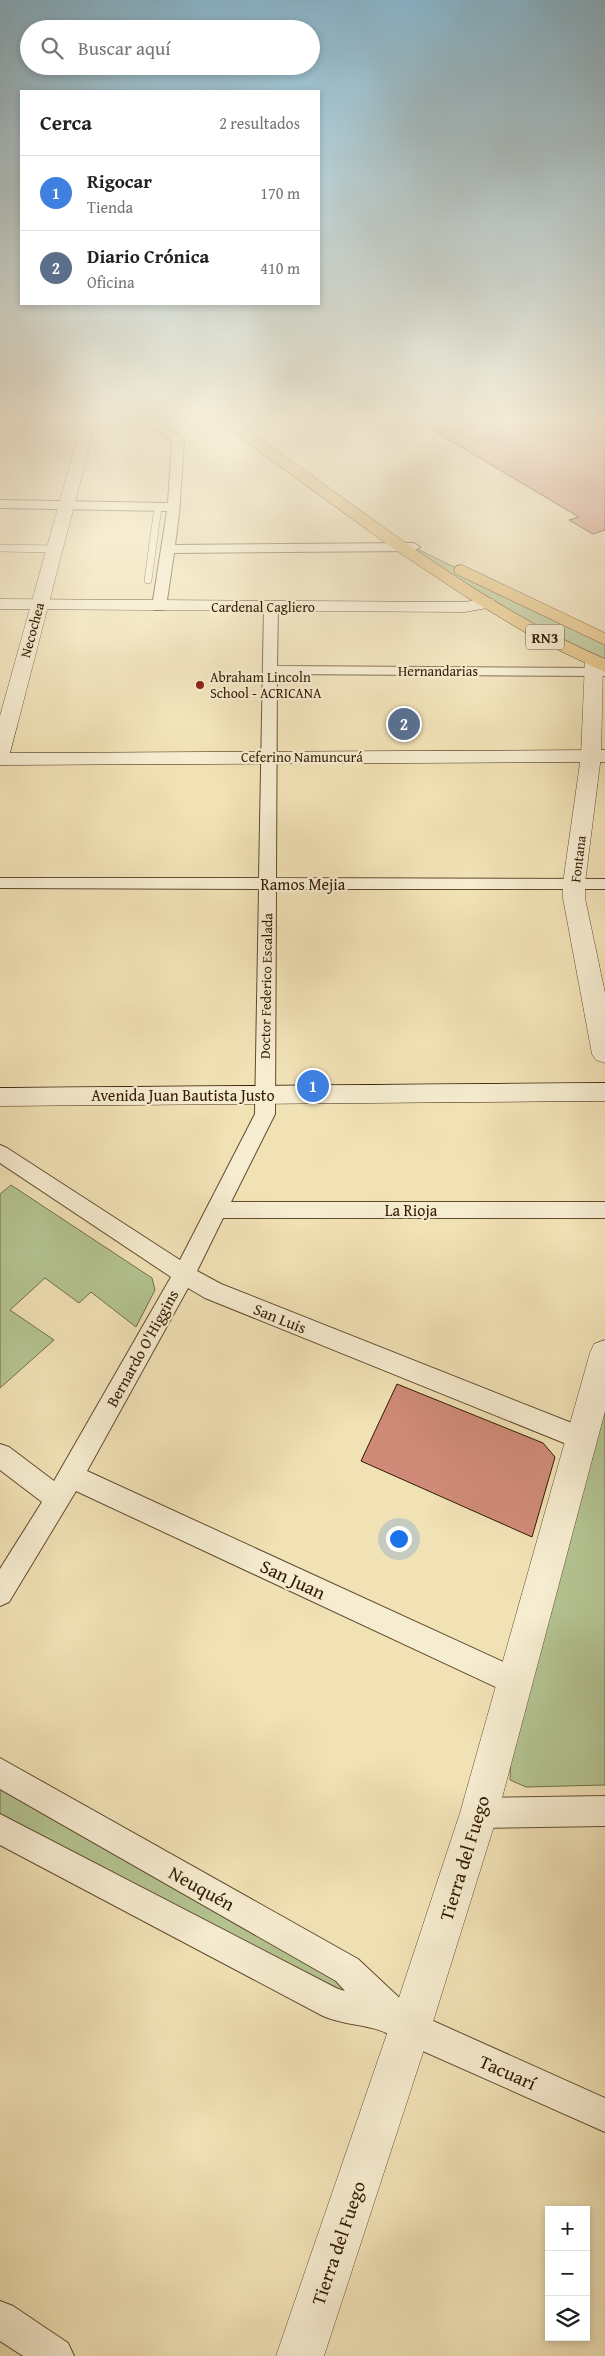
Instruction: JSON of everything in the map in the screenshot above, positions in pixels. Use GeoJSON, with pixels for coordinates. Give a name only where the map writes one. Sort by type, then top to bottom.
{"type":"FeatureCollection","features":[{"type":"Feature","properties":{"kind":"highway"},"geometry":{"type":"LineString","coordinates":[[377,529],[408,547],[605,640]]}},
{"type":"Feature","properties":{"kind":"highway","name":"RN3"},"geometry":{"type":"LineString","coordinates":[[408,547],[487,603],[532,630],[601,664]]}},
{"type":"Feature","properties":{"kind":"street","name":"Necochea"},"geometry":{"type":"LineString","coordinates":[[0,753],[3,726],[39,604],[58,529]]}},
{"type":"Feature","properties":{"kind":"street"},"geometry":{"type":"LineString","coordinates":[[159,607],[171,529]]}},
{"type":"Feature","properties":{"kind":"street"},"geometry":{"type":"LineString","coordinates":[[169,549],[408,547]]}},
{"type":"Feature","properties":{"kind":"street","name":"Cardenal Cagliero"},"geometry":{"type":"LineString","coordinates":[[0,604],[159,607],[465,608],[487,603]]}},
{"type":"Feature","properties":{"kind":"street","name":"Doctor Federico Escalada"},"geometry":{"type":"LineString","coordinates":[[265,1095],[271,607]]}},
{"type":"Feature","properties":{"kind":"street","name":"Hernandarias"},"geometry":{"type":"LineString","coordinates":[[271,670],[601,664]]}},
{"type":"Feature","properties":{"kind":"street","name":"Fontana"},"geometry":{"type":"LineString","coordinates":[[601,664],[598,756],[574,883],[574,898],[605,1054]]}},
{"type":"Feature","properties":{"kind":"street","name":"Ceferino Namuncurá"},"geometry":{"type":"LineString","coordinates":[[0,759],[598,756]]}},
{"type":"Feature","properties":{"kind":"street","name":"Ramos Mejia"},"geometry":{"type":"LineString","coordinates":[[0,883],[605,884]]}},
{"type":"Feature","properties":{"kind":"street","name":"Avenida Juan Bautista Justo"},"geometry":{"type":"LineString","coordinates":[[0,1097],[605,1092]]}},
{"type":"Feature","properties":{"kind":"street","name":"Bernardo O'Higgins"},"geometry":{"type":"LineString","coordinates":[[0,1593],[58,1499],[184,1274],[265,1114],[265,1095]]}},
{"type":"Feature","properties":{"kind":"street","name":"San Luis"},"geometry":{"type":"LineString","coordinates":[[0,1153],[184,1274],[213,1291],[583,1440]]}},
{"type":"Feature","properties":{"kind":"street","name":"La Rioja"},"geometry":{"type":"LineString","coordinates":[[218,1210],[605,1210]]}},
{"type":"Feature","properties":{"kind":"street","name":"Tierra del Fuego"},"geometry":{"type":"LineString","coordinates":[[300,2356],[402,2022],[479,1813],[600,1385],[605,1353]]}},
{"type":"Feature","properties":{"kind":"street"},"geometry":{"type":"LineString","coordinates":[[0,1455],[58,1499]]}},
{"type":"Feature","properties":{"kind":"street","name":"San Juan"},"geometry":{"type":"LineString","coordinates":[[71,1476],[515,1682]]}},
{"type":"Feature","properties":{"kind":"street","name":"Neuquén"},"geometry":{"type":"LineString","coordinates":[[0,1774],[347,1970],[402,2022]]}},
{"type":"Feature","properties":{"kind":"street"},"geometry":{"type":"LineString","coordinates":[[479,1813],[605,1811]]}},
{"type":"Feature","properties":{"kind":"street"},"geometry":{"type":"LineString","coordinates":[[0,1829],[334,2005],[402,2022]]}},
{"type":"Feature","properties":{"kind":"street","name":"Tacuarí"},"geometry":{"type":"LineString","coordinates":[[402,2022],[605,2115]]}},
{"type":"Feature","properties":{"kind":"street"},"geometry":{"type":"LineString","coordinates":[[0,2319],[55,2356]]}},
{"type":"Feature","properties":{"kind":"lane"},"geometry":{"type":"LineString","coordinates":[[148,580],[155,529]]}},
{"type":"Feature","properties":{"kind":"lane"},"geometry":{"type":"LineString","coordinates":[[0,548],[53,548]]}},
{"type":"Feature","properties":{"kind":"green space"},"geometry":{"type":"Polygon","coordinates":[[[380,531],[605,640],[605,666],[532,631],[380,531]]]}},
{"type":"Feature","properties":{"kind":"green space"},"geometry":{"type":"Polygon","coordinates":[[[11,1185],[152,1278],[155,1290],[136,1327],[91,1292],[79,1303],[45,1278],[10,1310],[54,1340],[0,1388],[0,1194],[11,1185]]]}},
{"type":"Feature","properties":{"kind":"green space"},"geometry":{"type":"Polygon","coordinates":[[[605,1402],[605,1785],[526,1787],[510,1780],[511,1751],[605,1402]]]}},
{"type":"Feature","properties":{"kind":"green space"},"geometry":{"type":"Polygon","coordinates":[[[0,1773],[394,2016],[0,1829],[0,1773]]]}},
{"type":"Feature","properties":{"kind":"building"},"geometry":{"type":"Polygon","coordinates":[[[584,529],[605,529],[605,530],[593,534],[584,529]]]}},
{"type":"Feature","properties":{"kind":"building"},"geometry":{"type":"Polygon","coordinates":[[[397,1384],[543,1443],[555,1457],[532,1537],[361,1461],[397,1384]]]}},
{"type":"Feature","properties":{"kind":"place","name":"Abraham Lincoln School - ACRICANA"},"geometry":{"type":"Point","coordinates":[200,685]}},
{"type":"Feature","properties":{"kind":"place","name":"Diario Crónica"},"geometry":{"type":"Point","coordinates":[404,724]}},
{"type":"Feature","properties":{"kind":"place","name":"Rigocar"},"geometry":{"type":"Point","coordinates":[313,1086]}}]}
